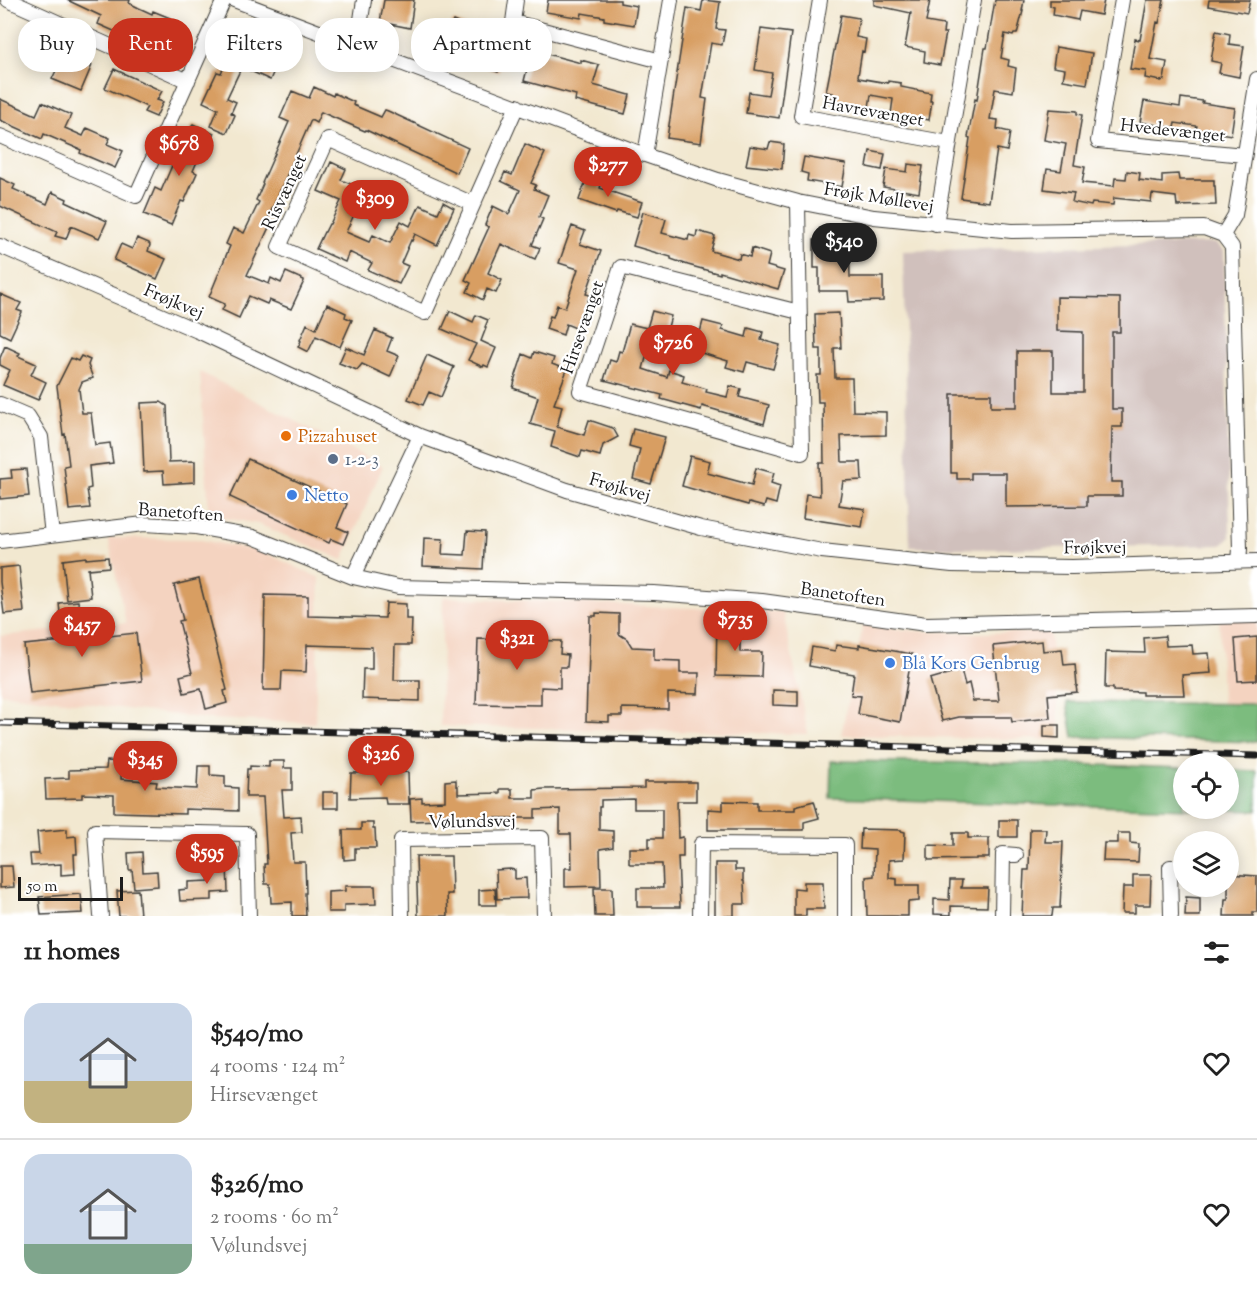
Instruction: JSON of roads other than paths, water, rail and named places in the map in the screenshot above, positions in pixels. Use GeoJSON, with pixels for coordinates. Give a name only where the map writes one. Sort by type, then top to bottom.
{"type":"FeatureCollection","features":[{"type":"Feature","properties":{"kind":"street"},"geometry":{"type":"LineString","coordinates":[[8,0],[188,81]]}},
{"type":"Feature","properties":{"kind":"street"},"geometry":{"type":"LineString","coordinates":[[0,136],[136,196],[224,0]]}},
{"type":"Feature","properties":{"kind":"street","name":"Frøjk Møllevej"},"geometry":{"type":"LineString","coordinates":[[234,0],[315,30]]}},
{"type":"Feature","properties":{"kind":"street"},"geometry":{"type":"LineString","coordinates":[[361,18],[364,0]]}},
{"type":"Feature","properties":{"kind":"street"},"geometry":{"type":"LineString","coordinates":[[516,0],[513,22],[661,61]]}},
{"type":"Feature","properties":{"kind":"street"},"geometry":{"type":"LineString","coordinates":[[645,155],[671,0]]}},
{"type":"Feature","properties":{"kind":"street","name":"Havrevænget"},"geometry":{"type":"LineString","coordinates":[[820,0],[801,116],[949,144]]}},
{"type":"Feature","properties":{"kind":"street"},"geometry":{"type":"LineString","coordinates":[[936,224],[974,0]]}},
{"type":"Feature","properties":{"kind":"street","name":"Hvedevænget"},"geometry":{"type":"LineString","coordinates":[[1122,0],[1098,141],[1244,155]]}},
{"type":"Feature","properties":{"kind":"street","name":"Frøjk Møllevej"},"geometry":{"type":"LineString","coordinates":[[399,62],[645,155],[718,180],[798,202],[874,218],[1012,231],[1204,228],[1223,235]]}},
{"type":"Feature","properties":{"kind":"street","name":"Hvedevænget"},"geometry":{"type":"LineString","coordinates":[[1223,235],[1235,214],[1244,155],[1253,131],[1257,79]]}},
{"type":"Feature","properties":{"kind":"street","name":"Risvænget"},"geometry":{"type":"LineString","coordinates":[[473,204],[328,139],[279,247],[425,313],[517,106]]}},
{"type":"Feature","properties":{"kind":"street","name":"Hirsevænget"},"geometry":{"type":"LineString","coordinates":[[798,202],[802,453],[580,391],[621,267],[799,312]]}},
{"type":"Feature","properties":{"kind":"street"},"geometry":{"type":"LineString","coordinates":[[1223,235],[1232,247],[1239,561]]}},
{"type":"Feature","properties":{"kind":"street","name":"Frøjkvej"},"geometry":{"type":"LineString","coordinates":[[0,247],[200,332],[420,436],[578,493],[701,528],[822,551],[952,565],[1072,567],[1257,561]]}},
{"type":"Feature","properties":{"kind":"street"},"geometry":{"type":"LineString","coordinates":[[0,404],[28,416],[40,437],[52,535]]}},
{"type":"Feature","properties":{"kind":"street"},"geometry":{"type":"LineString","coordinates":[[353,577],[420,436]]}},
{"type":"Feature","properties":{"kind":"street","name":"Banetoften"},"geometry":{"type":"LineString","coordinates":[[0,541],[144,524],[196,527],[253,537],[353,577],[398,587],[654,593],[762,601],[926,624],[1257,616]]}},
{"type":"Feature","properties":{"kind":"street"},"geometry":{"type":"LineString","coordinates":[[101,916],[95,831],[246,834],[249,916]]}},
{"type":"Feature","properties":{"kind":"street","name":"Vølundsvej"},"geometry":{"type":"LineString","coordinates":[[402,916],[401,840],[542,838],[544,916]]}},
{"type":"Feature","properties":{"kind":"street"},"geometry":{"type":"LineString","coordinates":[[700,916],[701,844],[844,845],[845,916]]}},
{"type":"Feature","properties":{"kind":"street"},"geometry":{"type":"LineString","coordinates":[[1002,916],[1003,855],[1016,855]]}},
{"type":"Feature","properties":{"kind":"street"},"geometry":{"type":"LineString","coordinates":[[1171,916],[1170,867],[1173,867]]}},
{"type":"Feature","properties":{"kind":"railway"},"geometry":{"type":"LineString","coordinates":[[0,723],[1257,756]]}},
{"type":"Feature","properties":{"kind":"place","name":"Pizzahuset"},"geometry":{"type":"Point","coordinates":[286,436]}},
{"type":"Feature","properties":{"kind":"place","name":"1-2-3"},"geometry":{"type":"Point","coordinates":[333,459]}},
{"type":"Feature","properties":{"kind":"place","name":"Netto"},"geometry":{"type":"Point","coordinates":[292,495]}},
{"type":"Feature","properties":{"kind":"place","name":"Blå Kors Genbrug"},"geometry":{"type":"Point","coordinates":[890,663]}}]}
